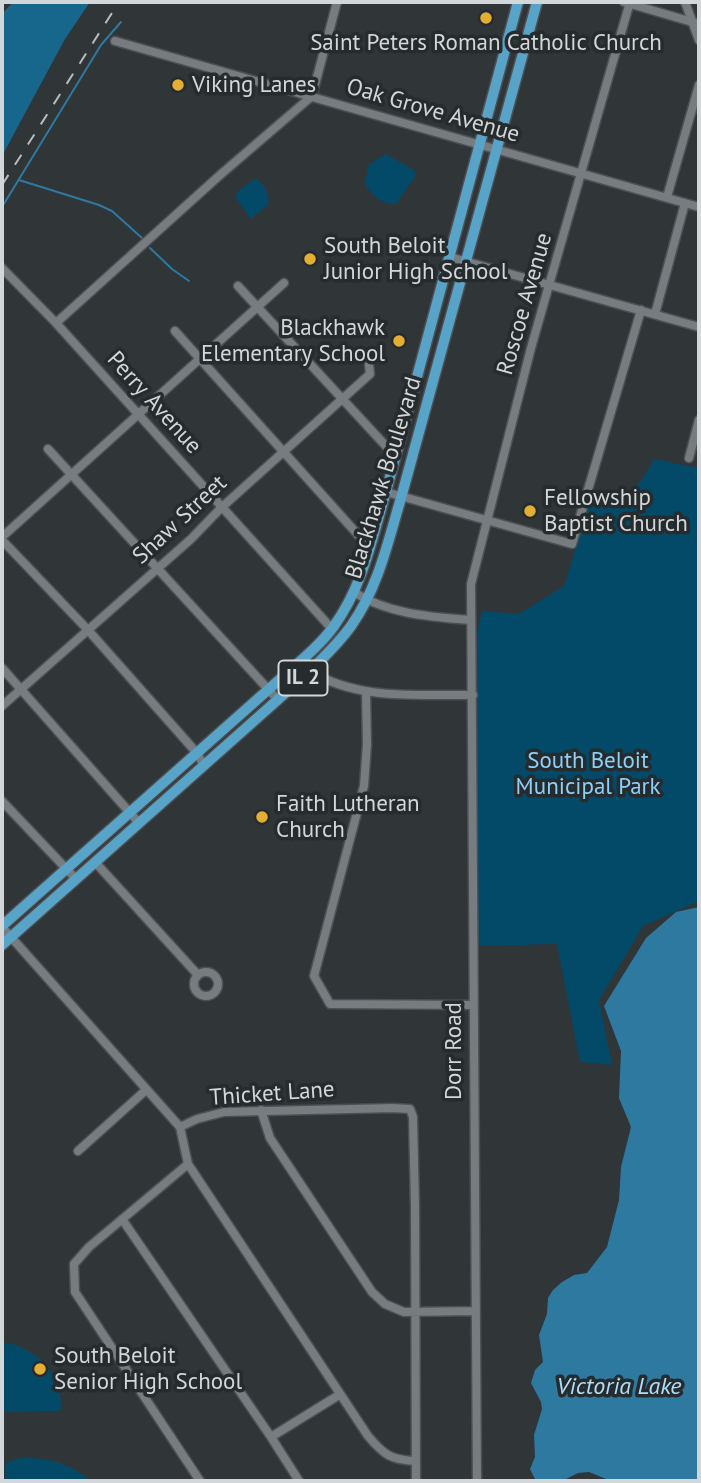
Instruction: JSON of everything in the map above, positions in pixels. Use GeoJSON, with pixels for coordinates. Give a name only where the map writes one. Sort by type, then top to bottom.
{"type":"FeatureCollection","features":[{"type":"Feature","properties":{"kind":"main road","name":"Blackhawk Boulevard"},"geometry":{"type":"LineString","coordinates":[[2,926],[296,665],[332,629],[354,592],[396,457],[519,2]]}},
{"type":"Feature","properties":{"kind":"main road","name":"Blackhawk Boulevard"},"geometry":{"type":"LineString","coordinates":[[2,946],[310,671],[339,641],[366,600],[382,563],[401,498],[537,2]]}},
{"type":"Feature","properties":{"kind":"street"},"geometry":{"type":"LineString","coordinates":[[56,323],[312,96],[337,2]]}},
{"type":"Feature","properties":{"kind":"street"},"geometry":{"type":"LineString","coordinates":[[628,2],[696,24]]}},
{"type":"Feature","properties":{"kind":"street","name":"Roscoe Avenue"},"geometry":{"type":"LineString","coordinates":[[470,620],[471,584],[531,348],[582,174],[628,2]]}},
{"type":"Feature","properties":{"kind":"street"},"geometry":{"type":"LineString","coordinates":[[685,2],[696,24],[699,40]]}},
{"type":"Feature","properties":{"kind":"street","name":"Oak Grove Avenue"},"geometry":{"type":"LineString","coordinates":[[115,41],[699,207]]}},
{"type":"Feature","properties":{"kind":"street"},"geometry":{"type":"LineString","coordinates":[[667,197],[699,85]]}},
{"type":"Feature","properties":{"kind":"street"},"geometry":{"type":"LineString","coordinates":[[655,314],[685,203]]}},
{"type":"Feature","properties":{"kind":"street"},"geometry":{"type":"LineString","coordinates":[[450,257],[699,327]]}},
{"type":"Feature","properties":{"kind":"street","name":"Perry Avenue"},"geometry":{"type":"LineString","coordinates":[[2,268],[56,323],[332,629]]}},
{"type":"Feature","properties":{"kind":"street"},"geometry":{"type":"LineString","coordinates":[[204,765],[197,752],[2,538],[284,283]]}},
{"type":"Feature","properties":{"kind":"street"},"geometry":{"type":"LineString","coordinates":[[238,285],[396,457]]}},
{"type":"Feature","properties":{"kind":"street"},"geometry":{"type":"LineString","coordinates":[[386,492],[572,544],[641,310]]}},
{"type":"Feature","properties":{"kind":"street"},"geometry":{"type":"LineString","coordinates":[[175,331],[370,546]]}},
{"type":"Feature","properties":{"kind":"street","name":"Shaw Street"},"geometry":{"type":"LineString","coordinates":[[2,706],[157,569],[370,374],[368,356]]}},
{"type":"Feature","properties":{"kind":"street"},"geometry":{"type":"LineString","coordinates":[[689,458],[699,420]]}},
{"type":"Feature","properties":{"kind":"street"},"geometry":{"type":"LineString","coordinates":[[48,449],[278,700]]}},
{"type":"Feature","properties":{"kind":"street"},"geometry":{"type":"LineString","coordinates":[[354,592],[381,606],[431,616],[470,620]]}},
{"type":"Feature","properties":{"kind":"street","name":"Dorr Road"},"geometry":{"type":"LineString","coordinates":[[470,620],[473,695],[472,1005],[477,1481]]}},
{"type":"Feature","properties":{"kind":"street"},"geometry":{"type":"LineString","coordinates":[[2,668],[139,824]]}},
{"type":"Feature","properties":{"kind":"street"},"geometry":{"type":"LineString","coordinates":[[310,671],[328,682],[366,693],[473,695]]}},
{"type":"Feature","properties":{"kind":"street"},"geometry":{"type":"LineString","coordinates":[[366,693],[364,786],[314,976],[330,1004],[472,1005]]}},
{"type":"Feature","properties":{"kind":"street"},"geometry":{"type":"LineString","coordinates":[[2,801],[76,879]]}},
{"type":"Feature","properties":{"kind":"street"},"geometry":{"type":"LineString","coordinates":[[95,862],[198,975]]}},
{"type":"Feature","properties":{"kind":"street"},"geometry":{"type":"LineString","coordinates":[[2,926],[180,1126]]}},
{"type":"Feature","properties":{"kind":"street"},"geometry":{"type":"LineString","coordinates":[[78,1151],[146,1090]]}},
{"type":"Feature","properties":{"kind":"street","name":"Thicket Lane"},"geometry":{"type":"LineString","coordinates":[[188,1164],[180,1126],[224,1112],[410,1109],[413,1117],[416,1312]]}},
{"type":"Feature","properties":{"kind":"street"},"geometry":{"type":"LineString","coordinates":[[261,1110],[270,1138],[372,1292],[385,1304],[404,1312],[475,1311]]}},
{"type":"Feature","properties":{"kind":"street"},"geometry":{"type":"LineString","coordinates":[[201,1481],[75,1292],[74,1264],[122,1219],[188,1164],[339,1395],[378,1448],[395,1460],[416,1461]]}},
{"type":"Feature","properties":{"kind":"street"},"geometry":{"type":"LineString","coordinates":[[122,1219],[299,1481]]}},
{"type":"Feature","properties":{"kind":"street"},"geometry":{"type":"LineString","coordinates":[[416,1312],[416,1481]]}},
{"type":"Feature","properties":{"kind":"street"},"geometry":{"type":"LineString","coordinates":[[271,1437],[339,1395]]}},
{"type":"Feature","properties":{"kind":"green space"},"geometry":{"type":"Polygon","coordinates":[[[386,154],[414,170],[416,175],[396,204],[377,198],[365,183],[369,164],[386,154]]]}},
{"type":"Feature","properties":{"kind":"green space"},"geometry":{"type":"Polygon","coordinates":[[[256,178],[265,187],[269,201],[251,219],[236,198],[237,192],[256,178]]]}},
{"type":"Feature","properties":{"kind":"green space","name":"South Beloit Municipal Park"},"geometry":{"type":"Polygon","coordinates":[[[654,459],[699,468],[699,901],[643,926],[599,1000],[612,1065],[580,1062],[557,944],[478,946],[474,647],[482,611],[519,614],[564,586],[591,499],[621,506],[654,459]]]}},
{"type":"Feature","properties":{"kind":"green space"},"geometry":{"type":"Polygon","coordinates":[[[2,1342],[25,1349],[52,1373],[60,1396],[61,1409],[2,1412],[2,1342]]]}},
{"type":"Feature","properties":{"kind":"green space"},"geometry":{"type":"Polygon","coordinates":[[[20,1458],[58,1462],[91,1481],[6,1481],[6,1463],[20,1458]]]}},
{"type":"Feature","properties":{"kind":"shaded area"},"geometry":{"type":"Polygon","coordinates":[[[13,2],[90,2],[65,39],[2,156],[2,14],[13,2]]]}},
{"type":"Feature","properties":{"kind":"water","name":"Victoria Lake"},"geometry":{"type":"Polygon","coordinates":[[[699,907],[699,1481],[611,1481],[589,1472],[578,1473],[562,1481],[536,1481],[530,1469],[535,1457],[534,1435],[542,1409],[531,1383],[535,1370],[543,1362],[539,1335],[547,1314],[548,1298],[562,1282],[574,1275],[587,1273],[607,1247],[619,1200],[621,1167],[631,1127],[619,1098],[621,1051],[604,1006],[646,938],[676,912],[699,907]]]}},
{"type":"Feature","properties":{"kind":"waterway"},"geometry":{"type":"LineString","coordinates":[[2,207],[101,45],[121,22]]}},
{"type":"Feature","properties":{"kind":"waterway"},"geometry":{"type":"LineString","coordinates":[[19,180],[112,211],[142,238]]}},
{"type":"Feature","properties":{"kind":"waterway"},"geometry":{"type":"LineString","coordinates":[[150,248],[189,281]]}},
{"type":"Feature","properties":{"kind":"railway"},"geometry":{"type":"LineString","coordinates":[[2,185],[119,2]]}},
{"type":"Feature","properties":{"kind":"place","name":"Saint Peters Roman Catholic Church"},"geometry":{"type":"Point","coordinates":[486,18]}},
{"type":"Feature","properties":{"kind":"place","name":"Viking Lanes"},"geometry":{"type":"Point","coordinates":[178,85]}},
{"type":"Feature","properties":{"kind":"place","name":"South Beloit Junior High School"},"geometry":{"type":"Point","coordinates":[310,259]}},
{"type":"Feature","properties":{"kind":"place","name":"Blackhawk Elementary School"},"geometry":{"type":"Point","coordinates":[399,341]}},
{"type":"Feature","properties":{"kind":"place","name":"Fellowship Baptist Church"},"geometry":{"type":"Point","coordinates":[530,511]}},
{"type":"Feature","properties":{"kind":"place","name":"Faith Lutheran Church"},"geometry":{"type":"Point","coordinates":[262,817]}},
{"type":"Feature","properties":{"kind":"place","name":"South Beloit Senior High School"},"geometry":{"type":"Point","coordinates":[40,1369]}}]}
